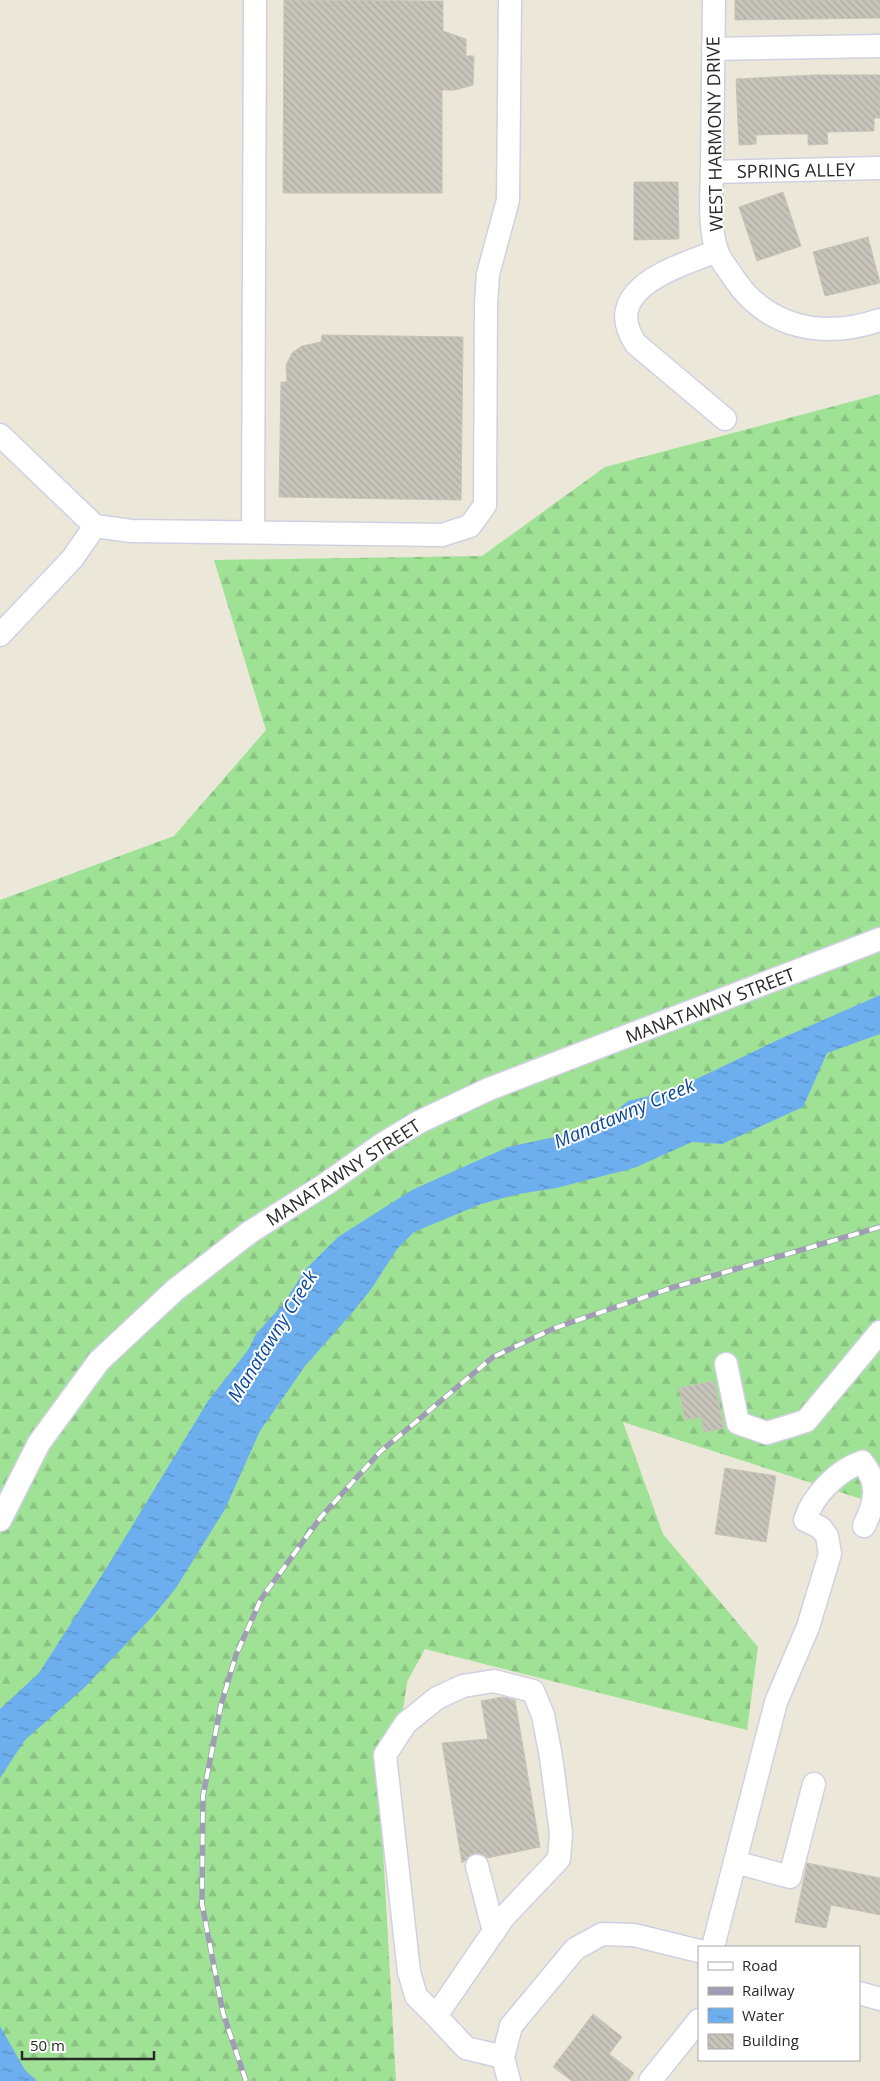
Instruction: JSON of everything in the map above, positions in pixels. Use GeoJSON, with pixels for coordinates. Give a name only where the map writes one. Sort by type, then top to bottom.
{"type":"FeatureCollection","features":[{"type":"Feature","properties":{"kind":"street"},"geometry":{"type":"LineString","coordinates":[[253,532],[255,0]]}},
{"type":"Feature","properties":{"kind":"street"},"geometry":{"type":"LineString","coordinates":[[0,434],[95,526],[131,532],[442,535],[470,526],[485,505],[486,304],[488,274],[508,200],[510,0]]}},
{"type":"Feature","properties":{"kind":"street","name":"WEST HARMONY DRIVE"},"geometry":{"type":"LineString","coordinates":[[714,0],[712,172],[714,234],[717,251],[738,285],[751,300],[766,312],[783,320],[822,330],[864,325],[880,320]]}},
{"type":"Feature","properties":{"kind":"street"},"geometry":{"type":"LineString","coordinates":[[713,48],[880,46]]}},
{"type":"Feature","properties":{"kind":"street","name":"SPRING ALLEY"},"geometry":{"type":"LineString","coordinates":[[712,172],[880,168]]}},
{"type":"Feature","properties":{"kind":"street"},"geometry":{"type":"LineString","coordinates":[[717,251],[657,276],[645,283],[630,301],[628,327],[636,344],[725,419]]}},
{"type":"Feature","properties":{"kind":"street"},"geometry":{"type":"LineString","coordinates":[[0,635],[72,559],[95,526]]}},
{"type":"Feature","properties":{"kind":"street","name":"MANATAWNY STREET"},"geometry":{"type":"LineString","coordinates":[[0,1520],[39,1443],[99,1361],[175,1290],[250,1232],[326,1184],[381,1145],[419,1122],[488,1090],[880,940]]}},
{"type":"Feature","properties":{"kind":"street"},"geometry":{"type":"LineString","coordinates":[[726,1364],[738,1423],[766,1433],[806,1422],[880,1332]]}},
{"type":"Feature","properties":{"kind":"street"},"geometry":{"type":"LineString","coordinates":[[713,1946],[776,1702],[808,1627],[830,1554],[827,1536],[821,1528],[805,1520],[808,1512],[831,1482],[850,1466],[862,1462],[872,1470],[878,1486],[878,1498],[864,1526]]}},
{"type":"Feature","properties":{"kind":"street"},"geometry":{"type":"LineString","coordinates":[[436,2016],[503,1918],[560,1859],[561,1833],[543,1715],[533,1691],[494,1681],[463,1686],[437,1698],[406,1723],[386,1754],[409,1972],[416,1996],[466,2048],[503,2057]]}},
{"type":"Feature","properties":{"kind":"street"},"geometry":{"type":"LineString","coordinates":[[735,1862],[790,1877],[814,1784]]}},
{"type":"Feature","properties":{"kind":"street"},"geometry":{"type":"LineString","coordinates":[[477,1866],[494,1932]]}},
{"type":"Feature","properties":{"kind":"street"},"geometry":{"type":"LineString","coordinates":[[508,2081],[503,2057],[511,2026],[575,1949],[602,1934],[634,1935],[698,1951]]}},
{"type":"Feature","properties":{"kind":"street"},"geometry":{"type":"LineString","coordinates":[[860,1993],[880,1998]]}},
{"type":"Feature","properties":{"kind":"street"},"geometry":{"type":"LineString","coordinates":[[650,2081],[698,2021]]}},
{"type":"Feature","properties":{"kind":"green space"},"geometry":{"type":"Polygon","coordinates":[[[880,394],[880,1505],[623,1422],[663,1534],[758,1647],[747,1730],[425,1649],[407,1682],[383,1849],[396,2081],[0,2081],[0,900],[174,836],[266,730],[214,560],[482,556],[605,467],[880,394]]]}},
{"type":"Feature","properties":{"kind":"water","name":"Manatawny Creek"},"geometry":{"type":"Polygon","coordinates":[[[880,995],[880,1034],[827,1053],[803,1107],[722,1144],[692,1142],[634,1168],[556,1188],[519,1194],[481,1204],[414,1232],[397,1249],[372,1288],[352,1313],[305,1366],[260,1431],[225,1509],[176,1588],[154,1615],[84,1688],[25,1740],[0,1778],[0,1709],[39,1673],[109,1564],[208,1401],[248,1350],[256,1334],[283,1304],[306,1269],[338,1237],[412,1190],[508,1147],[597,1128],[628,1101],[671,1091],[780,1039],[880,995]]]}},
{"type":"Feature","properties":{"kind":"water"},"geometry":{"type":"Polygon","coordinates":[[[0,2026],[25,2070],[37,2081],[0,2081],[0,2026]]]}},
{"type":"Feature","properties":{"kind":"building"},"geometry":{"type":"Polygon","coordinates":[[[284,0],[443,1],[443,31],[466,39],[466,56],[474,56],[473,85],[455,90],[442,90],[442,193],[283,193],[284,0]]]}},
{"type":"Feature","properties":{"kind":"building"},"geometry":{"type":"Polygon","coordinates":[[[735,0],[880,0],[880,18],[735,20],[735,0]]]}},
{"type":"Feature","properties":{"kind":"building"},"geometry":{"type":"Polygon","coordinates":[[[814,75],[880,75],[880,118],[874,118],[874,131],[827,132],[828,144],[808,145],[808,134],[756,135],[756,144],[739,145],[736,79],[814,75]]]}},
{"type":"Feature","properties":{"kind":"building"},"geometry":{"type":"Polygon","coordinates":[[[634,182],[678,182],[679,239],[634,240],[634,182]]]}},
{"type":"Feature","properties":{"kind":"building"},"geometry":{"type":"Polygon","coordinates":[[[783,192],[801,246],[757,261],[739,207],[783,192]]]}},
{"type":"Feature","properties":{"kind":"building"},"geometry":{"type":"Polygon","coordinates":[[[868,237],[880,283],[825,296],[813,252],[868,237]]]}},
{"type":"Feature","properties":{"kind":"building"},"geometry":{"type":"Polygon","coordinates":[[[322,335],[463,337],[461,500],[279,497],[281,382],[287,382],[286,365],[292,353],[302,346],[321,342],[322,335]]]}},
{"type":"Feature","properties":{"kind":"building"},"geometry":{"type":"Polygon","coordinates":[[[714,1381],[724,1428],[704,1432],[701,1417],[685,1420],[679,1388],[714,1381]]]}},
{"type":"Feature","properties":{"kind":"building"},"geometry":{"type":"Polygon","coordinates":[[[725,1468],[776,1476],[766,1542],[715,1534],[725,1468]]]}},
{"type":"Feature","properties":{"kind":"building"},"geometry":{"type":"Polygon","coordinates":[[[503,1697],[515,1700],[540,1847],[487,1858],[481,1854],[474,1853],[462,1863],[442,1743],[488,1739],[481,1701],[503,1697]]]}},
{"type":"Feature","properties":{"kind":"building"},"geometry":{"type":"Polygon","coordinates":[[[807,1863],[880,1878],[880,1915],[831,1905],[826,1928],[795,1922],[807,1863]]]}},
{"type":"Feature","properties":{"kind":"building"},"geometry":{"type":"Polygon","coordinates":[[[593,2014],[622,2037],[609,2054],[634,2073],[628,2081],[572,2081],[553,2067],[593,2014]]]}},
{"type":"Feature","properties":{"kind":"railway"},"geometry":{"type":"LineString","coordinates":[[246,2081],[223,2013],[202,1904],[203,1796],[221,1705],[236,1655],[261,1599],[321,1517],[380,1452],[493,1357],[555,1328],[671,1288],[880,1227]]}}]}
